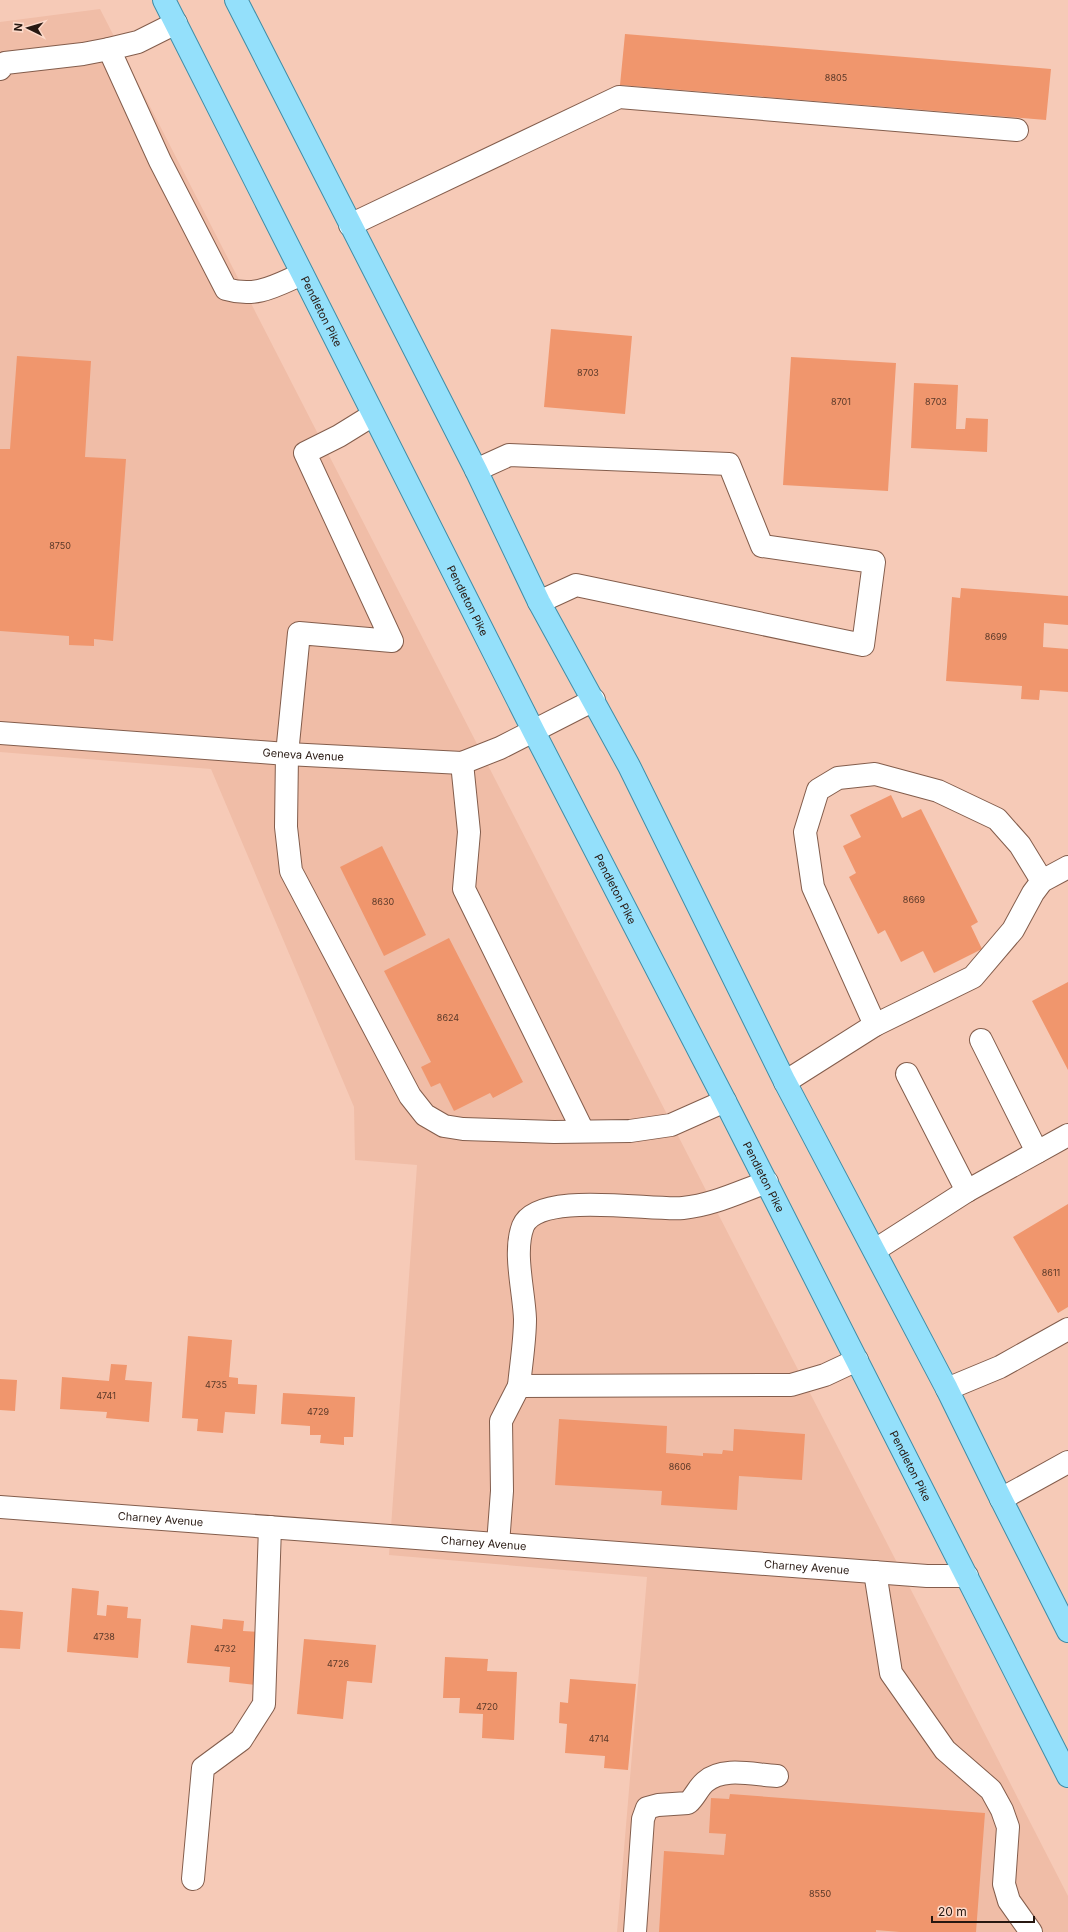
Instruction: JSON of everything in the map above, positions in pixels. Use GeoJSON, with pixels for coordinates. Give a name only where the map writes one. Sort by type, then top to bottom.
{"type":"FeatureCollection","features":[{"type":"Feature","properties":{"kind":"main road","name":"Pendleton Pike"},"geometry":{"type":"LineString","coordinates":[[164,0],[534,732],[726,1100],[1068,1776]]}},
{"type":"Feature","properties":{"kind":"main road"},"geometry":{"type":"LineString","coordinates":[[236,0],[476,470],[539,602],[629,766],[785,1082],[947,1389],[1068,1631]]}},
{"type":"Feature","properties":{"kind":"street"},"geometry":{"type":"LineString","coordinates":[[0,68],[6,63],[83,54],[138,42],[176,23]]}},
{"type":"Feature","properties":{"kind":"street"},"geometry":{"type":"LineString","coordinates":[[110,49],[160,161],[226,289],[239,293],[265,291],[302,274]]}},
{"type":"Feature","properties":{"kind":"street"},"geometry":{"type":"LineString","coordinates":[[350,225],[619,97],[1016,130]]}},
{"type":"Feature","properties":{"kind":"street"},"geometry":{"type":"LineString","coordinates":[[373,415],[339,436],[305,453],[392,641],[298,633],[287,754],[286,827],[291,871],[410,1096],[425,1115],[444,1126],[463,1129],[630,1131],[671,1125],[726,1100]]}},
{"type":"Feature","properties":{"kind":"street"},"geometry":{"type":"LineString","coordinates":[[476,470],[509,455],[729,464],[762,546],[874,562],[863,645],[576,585],[539,602]]}},
{"type":"Feature","properties":{"kind":"street","name":"Geneva Avenue"},"geometry":{"type":"LineString","coordinates":[[0,733],[287,754],[462,763],[500,748],[534,732],[594,700]]}},
{"type":"Feature","properties":{"kind":"street"},"geometry":{"type":"LineString","coordinates":[[462,763],[468,832],[464,889],[583,1131]]}},
{"type":"Feature","properties":{"kind":"street"},"geometry":{"type":"LineString","coordinates":[[875,1025],[813,887],[805,832],[818,790],[838,778],[875,774],[938,791],[997,819],[1020,845],[1042,881]]}},
{"type":"Feature","properties":{"kind":"street"},"geometry":{"type":"LineString","coordinates":[[785,1082],[875,1025],[973,977],[1013,930],[1033,893],[1042,881],[1068,867]]}},
{"type":"Feature","properties":{"kind":"street"},"geometry":{"type":"LineString","coordinates":[[981,1040],[1037,1152]]}},
{"type":"Feature","properties":{"kind":"street"},"geometry":{"type":"LineString","coordinates":[[907,1074],[967,1191]]}},
{"type":"Feature","properties":{"kind":"street"},"geometry":{"type":"LineString","coordinates":[[875,1250],[967,1191],[1068,1135]]}},
{"type":"Feature","properties":{"kind":"street"},"geometry":{"type":"LineString","coordinates":[[498,1544],[502,1491],[501,1420],[519,1386],[525,1320],[519,1244],[524,1225],[534,1214],[564,1205],[683,1208],[715,1203],[767,1182]]}},
{"type":"Feature","properties":{"kind":"street"},"geometry":{"type":"LineString","coordinates":[[947,1389],[1000,1367],[1068,1329]]}},
{"type":"Feature","properties":{"kind":"street"},"geometry":{"type":"LineString","coordinates":[[519,1386],[791,1385],[825,1375],[857,1360]]}},
{"type":"Feature","properties":{"kind":"street"},"geometry":{"type":"LineString","coordinates":[[1001,1499],[1068,1462]]}},
{"type":"Feature","properties":{"kind":"street","name":"Charney Avenue"},"geometry":{"type":"LineString","coordinates":[[0,1507],[927,1576],[967,1576]]}},
{"type":"Feature","properties":{"kind":"street"},"geometry":{"type":"LineString","coordinates":[[193,1879],[203,1768],[242,1740],[264,1704],[270,1527]]}},
{"type":"Feature","properties":{"kind":"street"},"geometry":{"type":"LineString","coordinates":[[875,1572],[891,1673],[945,1750],[990,1790],[1002,1810],[1008,1827],[1004,1884],[1009,1901],[1031,1932]]}},
{"type":"Feature","properties":{"kind":"street"},"geometry":{"type":"LineString","coordinates":[[634,1932],[643,1819],[647,1808],[658,1805],[688,1803],[703,1783],[714,1775],[726,1773],[776,1776]]}},
{"type":"Feature","properties":{"kind":"shaded area"},"geometry":{"type":"Polygon","coordinates":[[[100,9],[1068,1896],[1068,1932],[617,1932],[647,1577],[389,1555],[417,1165],[355,1160],[354,1107],[211,769],[0,752],[0,22],[100,9]]]}},
{"type":"Feature","properties":{"kind":"building"},"geometry":{"type":"Polygon","coordinates":[[[625,34],[1051,69],[1046,120],[620,85],[625,34]]]}},
{"type":"Feature","properties":{"kind":"building"},"geometry":{"type":"Polygon","coordinates":[[[551,329],[632,336],[625,414],[544,407],[551,329]]]}},
{"type":"Feature","properties":{"kind":"building"},"geometry":{"type":"Polygon","coordinates":[[[17,356],[91,361],[85,457],[126,459],[113,641],[94,639],[94,646],[69,645],[69,636],[0,631],[0,449],[10,449],[17,356]]]}},
{"type":"Feature","properties":{"kind":"building"},"geometry":{"type":"Polygon","coordinates":[[[791,357],[896,363],[888,491],[783,485],[791,357]]]}},
{"type":"Feature","properties":{"kind":"building"},"geometry":{"type":"Polygon","coordinates":[[[914,383],[958,385],[956,429],[965,429],[966,418],[988,419],[987,452],[911,448],[914,383]]]}},
{"type":"Feature","properties":{"kind":"building"},"geometry":{"type":"Polygon","coordinates":[[[961,588],[1068,596],[1068,625],[1044,623],[1043,647],[1068,649],[1068,692],[1040,690],[1039,700],[1021,699],[1022,686],[946,681],[952,597],[960,598],[961,588]]]}},
{"type":"Feature","properties":{"kind":"building"},"geometry":{"type":"Polygon","coordinates":[[[891,795],[902,818],[921,809],[978,922],[971,926],[982,949],[934,973],[923,951],[901,962],[885,930],[878,934],[849,877],[856,873],[843,846],[861,837],[850,815],[891,795]]]}},
{"type":"Feature","properties":{"kind":"building"},"geometry":{"type":"Polygon","coordinates":[[[382,846],[426,935],[384,956],[340,867],[382,846]]]}},
{"type":"Feature","properties":{"kind":"building"},"geometry":{"type":"Polygon","coordinates":[[[449,938],[523,1082],[493,1098],[490,1093],[454,1111],[440,1083],[431,1087],[421,1067],[431,1062],[384,971],[449,938]]]}},
{"type":"Feature","properties":{"kind":"building"},"geometry":{"type":"Polygon","coordinates":[[[1068,982],[1068,1070],[1032,1001],[1068,982]]]}},
{"type":"Feature","properties":{"kind":"building"},"geometry":{"type":"Polygon","coordinates":[[[1068,1204],[1068,1307],[1058,1313],[1013,1237],[1068,1204]]]}},
{"type":"Feature","properties":{"kind":"building"},"geometry":{"type":"Polygon","coordinates":[[[188,1336],[232,1340],[229,1377],[238,1378],[238,1384],[257,1385],[255,1414],[225,1412],[223,1433],[197,1431],[198,1419],[182,1418],[188,1336]]]}},
{"type":"Feature","properties":{"kind":"building"},"geometry":{"type":"Polygon","coordinates":[[[111,1364],[127,1365],[125,1380],[152,1382],[149,1422],[106,1418],[107,1412],[60,1409],[62,1377],[109,1381],[111,1364]]]}},
{"type":"Feature","properties":{"kind":"building"},"geometry":{"type":"Polygon","coordinates":[[[0,1379],[17,1380],[15,1411],[0,1410],[0,1379]]]}},
{"type":"Feature","properties":{"kind":"building"},"geometry":{"type":"Polygon","coordinates":[[[283,1393],[355,1397],[353,1437],[344,1437],[344,1445],[320,1443],[321,1435],[310,1435],[310,1426],[281,1424],[283,1393]]]}},
{"type":"Feature","properties":{"kind":"building"},"geometry":{"type":"Polygon","coordinates":[[[559,1419],[667,1426],[666,1453],[703,1456],[703,1453],[722,1454],[723,1450],[733,1451],[734,1429],[805,1434],[802,1480],[739,1476],[737,1510],[661,1505],[662,1491],[555,1485],[559,1419]]]}},
{"type":"Feature","properties":{"kind":"building"},"geometry":{"type":"Polygon","coordinates":[[[72,1588],[99,1591],[97,1615],[106,1616],[107,1605],[128,1607],[127,1618],[141,1619],[138,1658],[67,1652],[72,1588]]]}},
{"type":"Feature","properties":{"kind":"building"},"geometry":{"type":"Polygon","coordinates":[[[0,1610],[23,1612],[20,1649],[0,1648],[0,1610]]]}},
{"type":"Feature","properties":{"kind":"building"},"geometry":{"type":"Polygon","coordinates":[[[223,1619],[244,1621],[243,1631],[262,1632],[257,1685],[229,1682],[230,1667],[187,1663],[191,1625],[222,1629],[223,1619]]]}},
{"type":"Feature","properties":{"kind":"building"},"geometry":{"type":"Polygon","coordinates":[[[304,1639],[376,1645],[372,1683],[347,1681],[343,1719],[297,1714],[304,1639]]]}},
{"type":"Feature","properties":{"kind":"building"},"geometry":{"type":"Polygon","coordinates":[[[445,1657],[488,1659],[487,1671],[517,1672],[514,1740],[482,1738],[483,1714],[459,1713],[460,1698],[443,1698],[445,1657]]]}},
{"type":"Feature","properties":{"kind":"building"},"geometry":{"type":"Polygon","coordinates":[[[570,1679],[636,1684],[628,1770],[604,1768],[605,1756],[565,1753],[567,1724],[559,1723],[560,1702],[568,1703],[570,1679]]]}},
{"type":"Feature","properties":{"kind":"building"},"geometry":{"type":"Polygon","coordinates":[[[730,1794],[985,1813],[976,1932],[900,1932],[876,1930],[876,1932],[659,1932],[664,1851],[724,1855],[726,1834],[709,1833],[711,1798],[729,1799],[730,1794]]]}}]}
